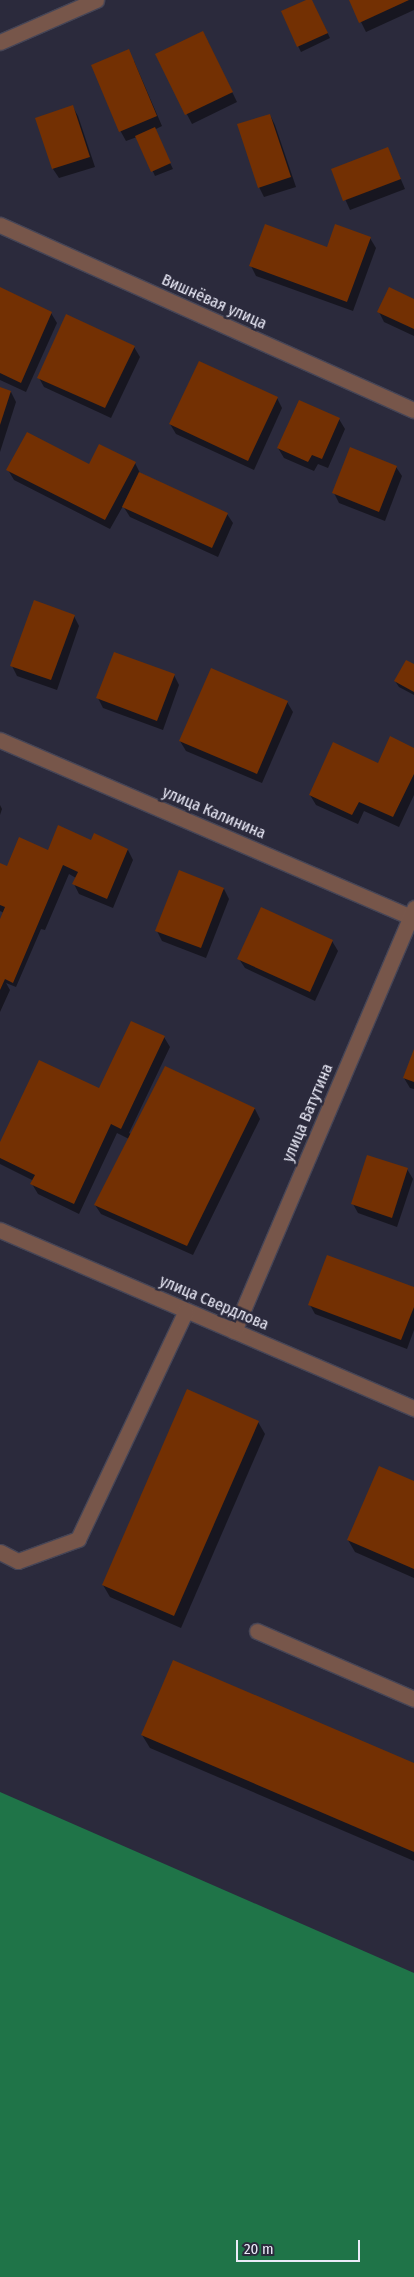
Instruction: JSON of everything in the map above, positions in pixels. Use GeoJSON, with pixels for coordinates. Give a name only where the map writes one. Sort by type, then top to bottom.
{"type":"FeatureCollection","features":[{"type":"Feature","properties":{"kind":"street"},"geometry":{"type":"LineString","coordinates":[[0,42],[96,0]]}},
{"type":"Feature","properties":{"kind":"street","name":"Вишнёвая улица"},"geometry":{"type":"LineString","coordinates":[[0,225],[414,410]]}},
{"type":"Feature","properties":{"kind":"street","name":"улица Калинина"},"geometry":{"type":"LineString","coordinates":[[0,740],[413,914]]}},
{"type":"Feature","properties":{"kind":"street","name":"улица Ватутина"},"geometry":{"type":"LineString","coordinates":[[234,1331],[413,914]]}},
{"type":"Feature","properties":{"kind":"street","name":"улица Свердлова"},"geometry":{"type":"LineString","coordinates":[[0,1230],[414,1408]]}},
{"type":"Feature","properties":{"kind":"street"},"geometry":{"type":"LineString","coordinates":[[0,1552],[18,1561],[78,1539],[186,1311]]}},
{"type":"Feature","properties":{"kind":"street"},"geometry":{"type":"LineString","coordinates":[[257,1631],[414,1699]]}},
{"type":"Feature","properties":{"kind":"green space"},"geometry":{"type":"Polygon","coordinates":[[[0,1792],[414,1973],[414,2277],[0,2277],[0,1792]]]}},
{"type":"Feature","properties":{"kind":"building"},"geometry":{"type":"Polygon","coordinates":[[[306,0],[312,0],[328,33],[297,47],[281,11],[306,0]]]}},
{"type":"Feature","properties":{"kind":"building"},"geometry":{"type":"Polygon","coordinates":[[[349,0],[409,0],[359,23],[349,0]]]}},
{"type":"Feature","properties":{"kind":"building"},"geometry":{"type":"Polygon","coordinates":[[[203,31],[233,92],[185,115],[155,54],[203,31]]]}},
{"type":"Feature","properties":{"kind":"building"},"geometry":{"type":"Polygon","coordinates":[[[129,49],[157,116],[119,132],[91,65],[129,49]]]}},
{"type":"Feature","properties":{"kind":"building"},"geometry":{"type":"Polygon","coordinates":[[[73,105],[90,157],[52,169],[35,118],[73,105]]]}},
{"type":"Feature","properties":{"kind":"building"},"geometry":{"type":"Polygon","coordinates":[[[270,114],[291,177],[258,188],[237,124],[270,114]]]}},
{"type":"Feature","properties":{"kind":"building"},"geometry":{"type":"Polygon","coordinates":[[[155,127],[171,163],[151,172],[135,136],[155,127]]]}},
{"type":"Feature","properties":{"kind":"building"},"geometry":{"type":"Polygon","coordinates":[[[388,147],[401,179],[343,201],[331,169],[388,147]]]}},
{"type":"Feature","properties":{"kind":"building"},"geometry":{"type":"Polygon","coordinates":[[[265,224],[327,247],[335,224],[371,237],[347,302],[249,266],[265,224]]]}},
{"type":"Feature","properties":{"kind":"building"},"geometry":{"type":"Polygon","coordinates":[[[0,287],[52,312],[21,383],[0,373],[0,287]]]}},
{"type":"Feature","properties":{"kind":"building"},"geometry":{"type":"Polygon","coordinates":[[[389,287],[414,299],[414,329],[377,312],[389,287]]]}},
{"type":"Feature","properties":{"kind":"building"},"geometry":{"type":"Polygon","coordinates":[[[66,314],[135,346],[105,408],[37,378],[66,314]]]}},
{"type":"Feature","properties":{"kind":"building"},"geometry":{"type":"Polygon","coordinates":[[[199,361],[278,397],[248,461],[169,424],[199,361]]]}},
{"type":"Feature","properties":{"kind":"building"},"geometry":{"type":"Polygon","coordinates":[[[0,387],[11,391],[0,425],[0,387]]]}},
{"type":"Feature","properties":{"kind":"building"},"geometry":{"type":"Polygon","coordinates":[[[299,400],[340,418],[322,459],[312,455],[308,462],[277,448],[299,400]]]}},
{"type":"Feature","properties":{"kind":"building"},"geometry":{"type":"Polygon","coordinates":[[[27,432],[89,464],[99,444],[136,462],[105,520],[6,470],[27,432]]]}},
{"type":"Feature","properties":{"kind":"building"},"geometry":{"type":"Polygon","coordinates":[[[350,447],[397,466],[379,512],[332,493],[350,447]]]}},
{"type":"Feature","properties":{"kind":"building"},"geometry":{"type":"Polygon","coordinates":[[[139,472],[228,513],[212,548],[122,507],[139,472]]]}},
{"type":"Feature","properties":{"kind":"building"},"geometry":{"type":"Polygon","coordinates":[[[34,600],[75,615],[51,680],[10,666],[34,600]]]}},
{"type":"Feature","properties":{"kind":"building"},"geometry":{"type":"Polygon","coordinates":[[[114,652],[175,674],[157,721],[96,698],[114,652]]]}},
{"type":"Feature","properties":{"kind":"building"},"geometry":{"type":"Polygon","coordinates":[[[406,660],[414,664],[414,692],[394,681],[406,660]]]}},
{"type":"Feature","properties":{"kind":"building"},"geometry":{"type":"Polygon","coordinates":[[[211,668],[288,701],[257,774],[179,741],[211,668]]]}},
{"type":"Feature","properties":{"kind":"building"},"geometry":{"type":"Polygon","coordinates":[[[390,736],[414,748],[414,774],[393,817],[359,802],[352,815],[309,795],[333,742],[378,763],[390,736]]]}},
{"type":"Feature","properties":{"kind":"building"},"geometry":{"type":"Polygon","coordinates":[[[58,825],[91,840],[94,833],[128,849],[107,899],[72,884],[78,872],[63,865],[13,983],[5,979],[0,990],[0,919],[5,907],[0,905],[0,863],[7,866],[19,837],[48,850],[58,825]]]}},
{"type":"Feature","properties":{"kind":"building"},"geometry":{"type":"Polygon","coordinates":[[[179,870],[224,888],[201,948],[155,931],[179,870]]]}},
{"type":"Feature","properties":{"kind":"building"},"geometry":{"type":"Polygon","coordinates":[[[261,907],[333,940],[310,992],[237,959],[261,907]]]}},
{"type":"Feature","properties":{"kind":"building"},"geometry":{"type":"Polygon","coordinates":[[[131,1021],[165,1036],[121,1129],[111,1124],[74,1204],[30,1184],[35,1175],[0,1158],[0,1142],[39,1060],[99,1088],[131,1021]]]}},
{"type":"Feature","properties":{"kind":"building"},"geometry":{"type":"Polygon","coordinates":[[[414,1049],[414,1082],[403,1078],[414,1049]]]}},
{"type":"Feature","properties":{"kind":"building"},"geometry":{"type":"Polygon","coordinates":[[[165,1066],[255,1108],[187,1246],[94,1205],[165,1066]]]}},
{"type":"Feature","properties":{"kind":"building"},"geometry":{"type":"Polygon","coordinates":[[[367,1155],[408,1168],[392,1218],[351,1204],[367,1155]]]}},
{"type":"Feature","properties":{"kind":"building"},"geometry":{"type":"Polygon","coordinates":[[[327,1255],[414,1287],[414,1307],[401,1340],[308,1305],[327,1255]]]}},
{"type":"Feature","properties":{"kind":"building"},"geometry":{"type":"Polygon","coordinates":[[[187,1389],[259,1421],[174,1616],[102,1585],[187,1389]]]}},
{"type":"Feature","properties":{"kind":"building"},"geometry":{"type":"Polygon","coordinates":[[[379,1466],[414,1481],[414,1569],[347,1540],[379,1466]]]}},
{"type":"Feature","properties":{"kind":"building"},"geometry":{"type":"Polygon","coordinates":[[[173,1660],[414,1763],[414,1852],[141,1735],[173,1660]]]}}]}
